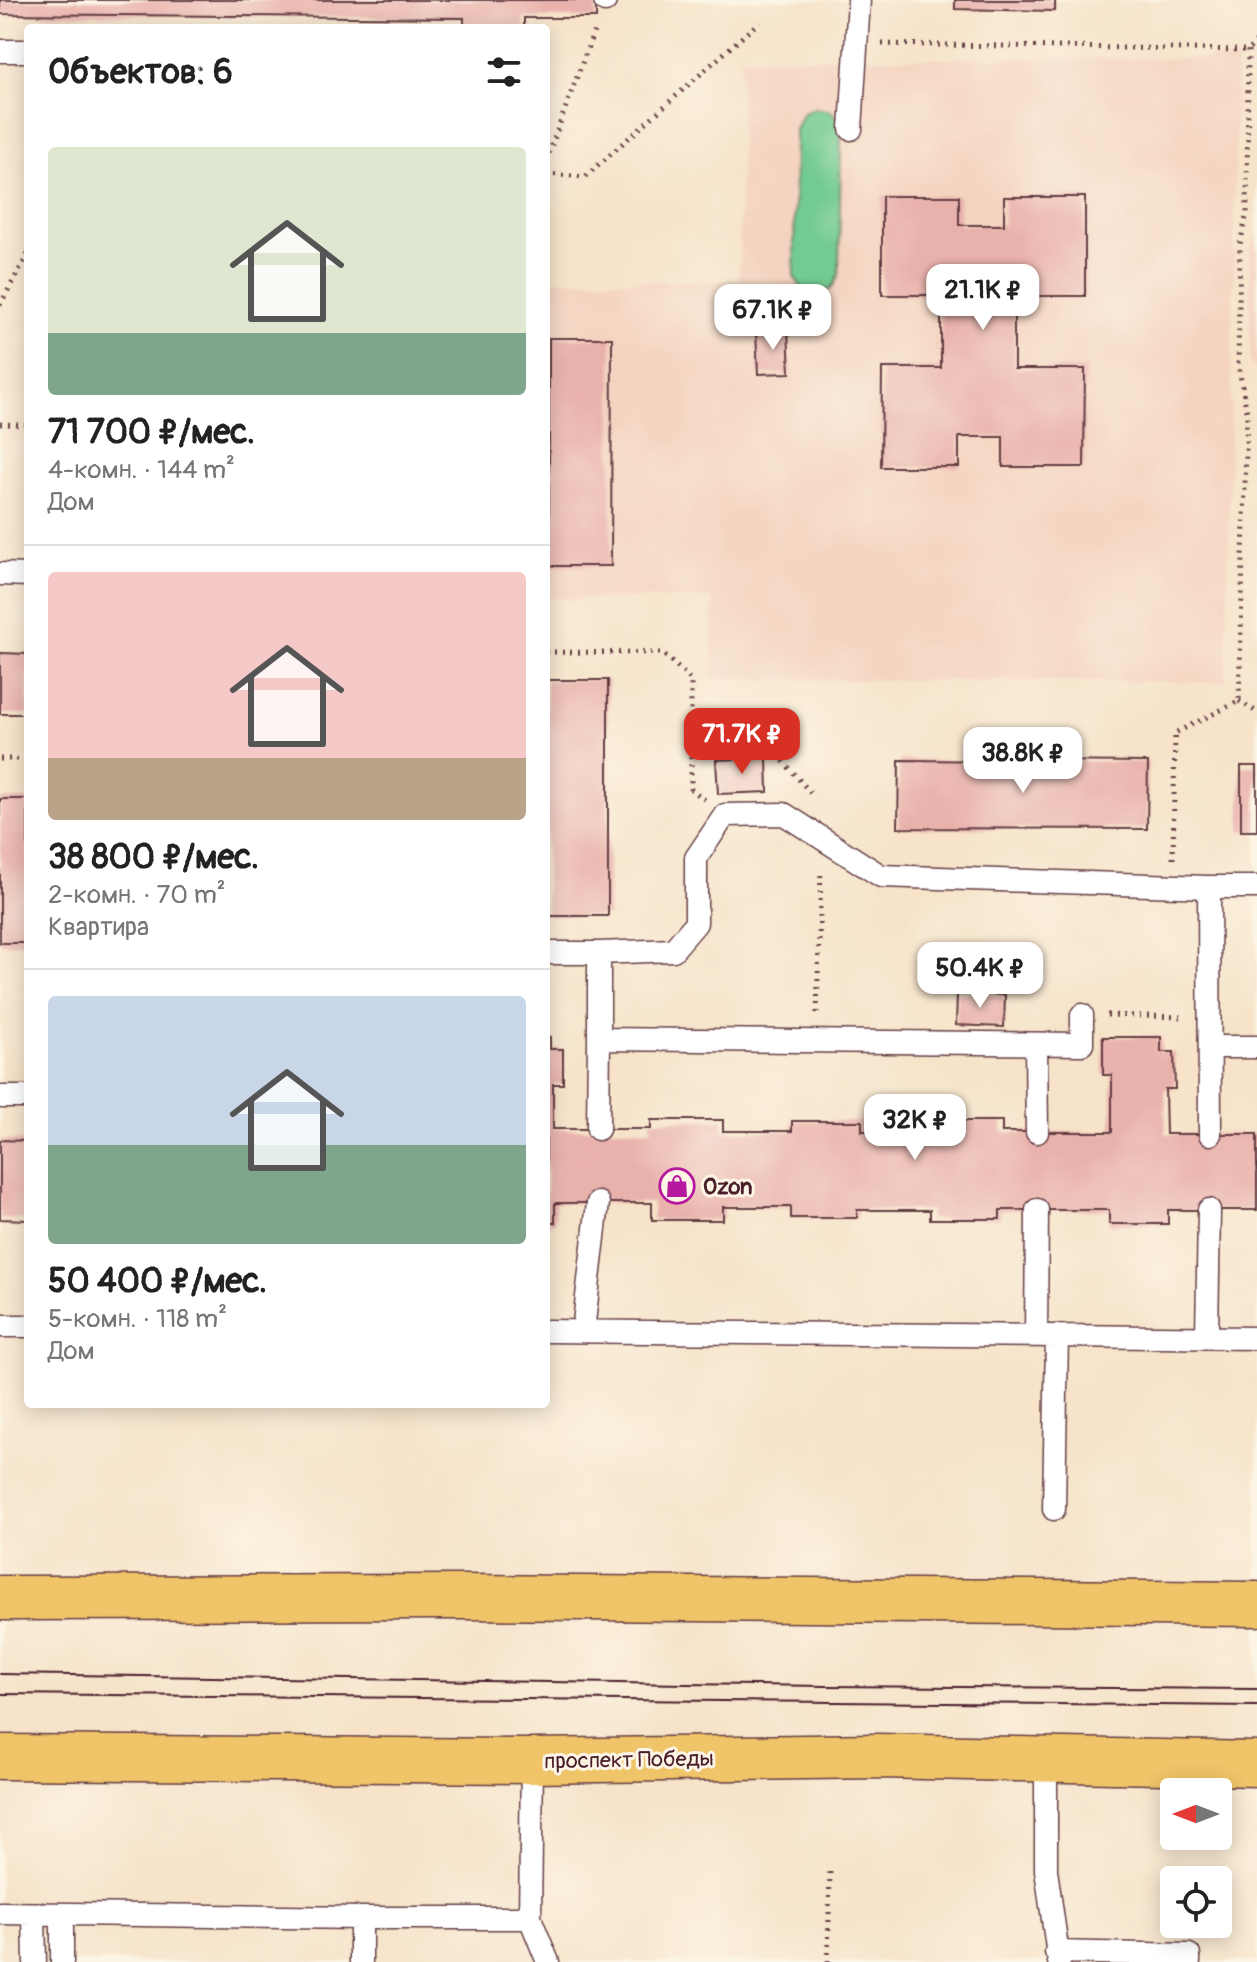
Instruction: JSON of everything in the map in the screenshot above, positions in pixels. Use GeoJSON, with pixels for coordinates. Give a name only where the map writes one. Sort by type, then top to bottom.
{"type":"FeatureCollection","features":[{"type":"Feature","properties":{"kind":"main road"},"geometry":{"type":"LineString","coordinates":[[0,1598],[461,1597],[1257,1604]]}},
{"type":"Feature","properties":{"kind":"main road","name":"проспект Победы"},"geometry":{"type":"LineString","coordinates":[[0,1757],[532,1761],[878,1756],[1257,1764]]}},
{"type":"Feature","properties":{"kind":"lane"},"geometry":{"type":"LineString","coordinates":[[851,129],[859,0]]}},
{"type":"Feature","properties":{"kind":"lane"},"geometry":{"type":"LineString","coordinates":[[0,51],[24,51]]}},
{"type":"Feature","properties":{"kind":"lane"},"geometry":{"type":"LineString","coordinates":[[0,574],[24,575]]}},
{"type":"Feature","properties":{"kind":"lane"},"geometry":{"type":"LineString","coordinates":[[550,953],[673,950],[696,923],[696,858],[725,815],[784,814],[881,876],[1257,887]]}},
{"type":"Feature","properties":{"kind":"lane"},"geometry":{"type":"LineString","coordinates":[[1209,887],[1210,1134]]}},
{"type":"Feature","properties":{"kind":"lane"},"geometry":{"type":"LineString","coordinates":[[598,1129],[599,953]]}},
{"type":"Feature","properties":{"kind":"lane"},"geometry":{"type":"LineString","coordinates":[[599,1039],[1082,1044],[1082,1015]]}},
{"type":"Feature","properties":{"kind":"lane"},"geometry":{"type":"LineString","coordinates":[[1036,1044],[1037,1132]]}},
{"type":"Feature","properties":{"kind":"lane"},"geometry":{"type":"LineString","coordinates":[[1212,1047],[1257,1047]]}},
{"type":"Feature","properties":{"kind":"lane"},"geometry":{"type":"LineString","coordinates":[[0,1097],[24,1097]]}},
{"type":"Feature","properties":{"kind":"lane"},"geometry":{"type":"LineString","coordinates":[[583,1331],[598,1203]]}},
{"type":"Feature","properties":{"kind":"lane"},"geometry":{"type":"LineString","coordinates":[[1037,1210],[1047,1336],[1054,1509]]}},
{"type":"Feature","properties":{"kind":"lane"},"geometry":{"type":"LineString","coordinates":[[1207,1337],[1209,1210]]}},
{"type":"Feature","properties":{"kind":"lane"},"geometry":{"type":"LineString","coordinates":[[0,1326],[24,1326]]}},
{"type":"Feature","properties":{"kind":"lane"},"geometry":{"type":"LineString","coordinates":[[550,1331],[1257,1338]]}},
{"type":"Feature","properties":{"kind":"lane"},"geometry":{"type":"LineString","coordinates":[[1046,1759],[1046,1870],[1058,1957],[1189,1955],[1189,1962]]}},
{"type":"Feature","properties":{"kind":"lane"},"geometry":{"type":"LineString","coordinates":[[532,1761],[530,1918],[548,1962]]}},
{"type":"Feature","properties":{"kind":"lane"},"geometry":{"type":"LineString","coordinates":[[0,1913],[530,1918]]}},
{"type":"Feature","properties":{"kind":"lane"},"geometry":{"type":"LineString","coordinates":[[34,1915],[35,1962]]}},
{"type":"Feature","properties":{"kind":"lane"},"geometry":{"type":"LineString","coordinates":[[62,1915],[62,1962]]}},
{"type":"Feature","properties":{"kind":"lane"},"geometry":{"type":"LineString","coordinates":[[361,1918],[361,1962]]}},
{"type":"Feature","properties":{"kind":"path"},"geometry":{"type":"LineString","coordinates":[[550,150],[605,0]]}},
{"type":"Feature","properties":{"kind":"path"},"geometry":{"type":"LineString","coordinates":[[550,174],[585,177],[759,22]]}},
{"type":"Feature","properties":{"kind":"path"},"geometry":{"type":"LineString","coordinates":[[1239,701],[1247,413],[1238,364],[1240,244],[1247,213],[1248,50],[1257,41]]}},
{"type":"Feature","properties":{"kind":"path"},"geometry":{"type":"LineString","coordinates":[[857,44],[1248,50]]}},
{"type":"Feature","properties":{"kind":"path"},"geometry":{"type":"LineString","coordinates":[[0,305],[24,261]]}},
{"type":"Feature","properties":{"kind":"path"},"geometry":{"type":"LineString","coordinates":[[0,424],[24,425]]}},
{"type":"Feature","properties":{"kind":"path"},"geometry":{"type":"LineString","coordinates":[[550,652],[662,653],[691,680],[691,789],[725,815]]}},
{"type":"Feature","properties":{"kind":"path"},"geometry":{"type":"LineString","coordinates":[[1239,701],[1257,712]]}},
{"type":"Feature","properties":{"kind":"path"},"geometry":{"type":"LineString","coordinates":[[1172,884],[1175,733],[1239,701]]}},
{"type":"Feature","properties":{"kind":"path"},"geometry":{"type":"LineString","coordinates":[[691,718],[747,718],[819,803]]}},
{"type":"Feature","properties":{"kind":"path"},"geometry":{"type":"LineString","coordinates":[[0,759],[24,759]]}},
{"type":"Feature","properties":{"kind":"path"},"geometry":{"type":"LineString","coordinates":[[817,1042],[822,838]]}},
{"type":"Feature","properties":{"kind":"path"},"geometry":{"type":"LineString","coordinates":[[1082,1015],[1210,1018]]}},
{"type":"Feature","properties":{"kind":"path"},"geometry":{"type":"LineString","coordinates":[[828,1962],[830,1870]]}},
{"type":"Feature","properties":{"kind":"shaded area"},"geometry":{"type":"Polygon","coordinates":[[[741,58],[1237,59],[1226,682],[712,679],[712,598],[550,599],[550,280],[739,281],[741,58]]]}},
{"type":"Feature","properties":{"kind":"shaded area"},"geometry":{"type":"Polygon","coordinates":[[[1257,234],[1257,371],[1250,362],[1250,248],[1257,234]]]}},
{"type":"Feature","properties":{"kind":"green space"},"geometry":{"type":"Polygon","coordinates":[[[814,108],[831,111],[841,126],[839,272],[831,288],[821,293],[803,290],[794,276],[795,130],[802,114],[814,108]]]}},
{"type":"Feature","properties":{"kind":"building"},"geometry":{"type":"Polygon","coordinates":[[[0,0],[596,0],[596,18],[524,18],[524,24],[464,24],[464,18],[0,14],[0,0]]]}},
{"type":"Feature","properties":{"kind":"building"},"geometry":{"type":"Polygon","coordinates":[[[955,0],[1055,0],[1055,11],[955,9],[955,0]]]}},
{"type":"Feature","properties":{"kind":"building"},"geometry":{"type":"Polygon","coordinates":[[[882,196],[959,196],[959,225],[1004,225],[1004,197],[1085,197],[1085,296],[1014,296],[1014,369],[1085,369],[1084,467],[1003,467],[1003,437],[959,437],[959,467],[881,467],[882,368],[941,368],[941,295],[882,295],[882,196]]]}},
{"type":"Feature","properties":{"kind":"building"},"geometry":{"type":"Polygon","coordinates":[[[788,330],[790,373],[758,374],[756,331],[788,330]]]}},
{"type":"Feature","properties":{"kind":"building"},"geometry":{"type":"Polygon","coordinates":[[[550,338],[612,338],[611,566],[550,566],[550,338]]]}},
{"type":"Feature","properties":{"kind":"building"},"geometry":{"type":"Polygon","coordinates":[[[0,653],[24,654],[24,714],[0,714],[0,653]]]}},
{"type":"Feature","properties":{"kind":"building"},"geometry":{"type":"Polygon","coordinates":[[[550,680],[608,680],[608,916],[550,916],[550,680]]]}},
{"type":"Feature","properties":{"kind":"building"},"geometry":{"type":"Polygon","coordinates":[[[767,758],[768,792],[718,794],[716,760],[767,758]]]}},
{"type":"Feature","properties":{"kind":"building"},"geometry":{"type":"Polygon","coordinates":[[[899,760],[1148,762],[1147,829],[898,828],[899,760]]]}},
{"type":"Feature","properties":{"kind":"building"},"geometry":{"type":"Polygon","coordinates":[[[1241,766],[1257,766],[1257,831],[1241,831],[1241,766]]]}},
{"type":"Feature","properties":{"kind":"building"},"geometry":{"type":"Polygon","coordinates":[[[0,799],[24,799],[24,943],[0,943],[0,799]]]}},
{"type":"Feature","properties":{"kind":"building"},"geometry":{"type":"Polygon","coordinates":[[[957,993],[1005,995],[1004,1027],[956,1025],[957,993]]]}},
{"type":"Feature","properties":{"kind":"building"},"geometry":{"type":"Polygon","coordinates":[[[1103,1037],[1161,1037],[1161,1052],[1174,1052],[1175,1089],[1165,1089],[1166,1134],[1257,1134],[1257,1210],[1168,1210],[1168,1224],[1109,1224],[1109,1210],[1000,1210],[1000,1219],[930,1219],[930,1210],[857,1210],[857,1218],[791,1218],[791,1207],[723,1207],[723,1220],[652,1220],[652,1203],[555,1203],[555,1223],[550,1223],[550,1049],[563,1049],[563,1084],[553,1084],[553,1129],[651,1129],[651,1120],[723,1120],[723,1131],[792,1131],[792,1121],[862,1121],[862,1131],[933,1131],[933,1121],[1002,1121],[1002,1132],[1112,1132],[1112,1075],[1103,1075],[1103,1037]]]}},
{"type":"Feature","properties":{"kind":"building"},"geometry":{"type":"Polygon","coordinates":[[[0,1140],[24,1141],[24,1220],[0,1219],[0,1140]]]}},
{"type":"Feature","properties":{"kind":"tram line"},"geometry":{"type":"LineString","coordinates":[[0,1674],[1257,1689]]}},
{"type":"Feature","properties":{"kind":"tram line"},"geometry":{"type":"LineString","coordinates":[[0,1694],[1257,1706]]}},
{"type":"Feature","properties":{"kind":"place","name":"Ozon"},"geometry":{"type":"Point","coordinates":[677,1186]}}]}
